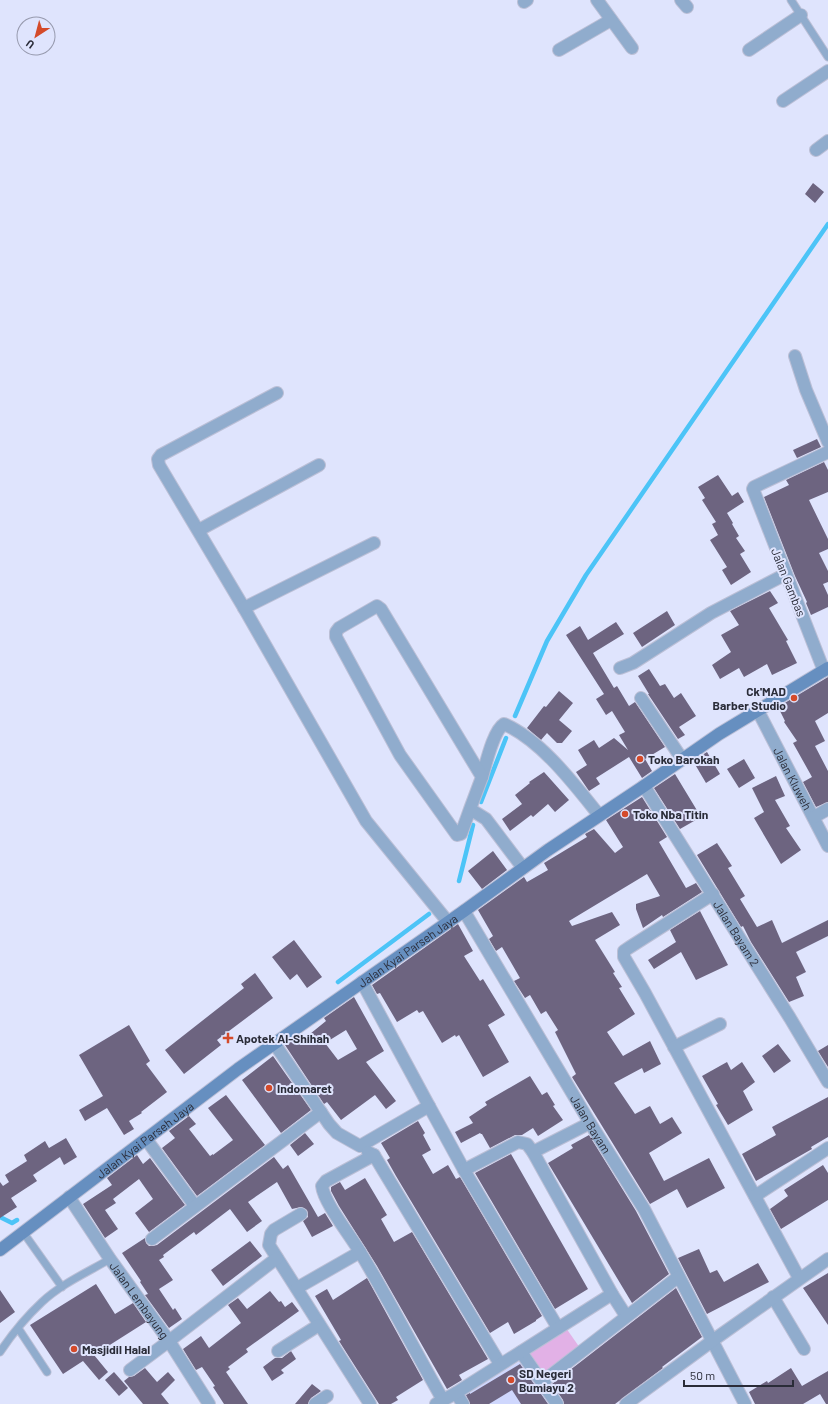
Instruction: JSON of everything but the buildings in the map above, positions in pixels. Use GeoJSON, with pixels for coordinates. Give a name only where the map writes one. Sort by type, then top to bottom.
{"type":"FeatureCollection","features":[{"type":"Feature","properties":{"kind":"main road","name":"Jalan Kyai Parseh Jaya"},"geometry":{"type":"LineString","coordinates":[[0,1250],[238,1069],[523,868],[718,734],[826,670]]}},
{"type":"Feature","properties":{"kind":"street"},"geometry":{"type":"LineString","coordinates":[[597,0],[632,48]]}},
{"type":"Feature","properties":{"kind":"street"},"geometry":{"type":"LineString","coordinates":[[749,50],[801,15]]}},
{"type":"Feature","properties":{"kind":"street"},"geometry":{"type":"LineString","coordinates":[[559,50],[611,20]]}},
{"type":"Feature","properties":{"kind":"street"},"geometry":{"type":"LineString","coordinates":[[783,101],[828,71]]}},
{"type":"Feature","properties":{"kind":"street"},"geometry":{"type":"LineString","coordinates":[[816,150],[828,141]]}},
{"type":"Feature","properties":{"kind":"street"},"geometry":{"type":"LineString","coordinates":[[794,356],[806,390],[828,442]]}},
{"type":"Feature","properties":{"kind":"street"},"geometry":{"type":"LineString","coordinates":[[278,393],[161,455],[158,459],[159,465],[199,530],[366,821],[448,922]]}},
{"type":"Feature","properties":{"kind":"street","name":"Jalan Gambas"},"geometry":{"type":"LineString","coordinates":[[826,670],[752,489],[828,452]]}},
{"type":"Feature","properties":{"kind":"street"},"geometry":{"type":"LineString","coordinates":[[199,530],[319,465]]}},
{"type":"Feature","properties":{"kind":"street"},"geometry":{"type":"LineString","coordinates":[[244,608],[374,543]]}},
{"type":"Feature","properties":{"kind":"street"},"geometry":{"type":"LineString","coordinates":[[620,668],[633,663],[711,613],[786,574]]}},
{"type":"Feature","properties":{"kind":"street"},"geometry":{"type":"LineString","coordinates":[[482,777],[381,609],[377,606],[339,628],[336,632],[336,637],[400,755],[457,835],[461,834],[482,777],[495,737],[500,727],[504,724],[516,730],[547,755],[599,815]]}},
{"type":"Feature","properties":{"kind":"street"},"geometry":{"type":"LineString","coordinates":[[641,698],[682,759]]}},
{"type":"Feature","properties":{"kind":"street","name":"Jalan Kluweh"},"geometry":{"type":"LineString","coordinates":[[758,711],[828,846]]}},
{"type":"Feature","properties":{"kind":"street","name":"Jalan Bayam 2"},"geometry":{"type":"LineString","coordinates":[[644,786],[713,894],[828,1082]]}},
{"type":"Feature","properties":{"kind":"street"},"geometry":{"type":"LineString","coordinates":[[470,809],[486,819],[523,868]]}},
{"type":"Feature","properties":{"kind":"street"},"geometry":{"type":"LineString","coordinates":[[814,817],[828,809]]}},
{"type":"Feature","properties":{"kind":"street"},"geometry":{"type":"LineString","coordinates":[[713,894],[624,951],[624,957],[645,993],[799,1278]]}},
{"type":"Feature","properties":{"kind":"street","name":"Jalan Bayam"},"geometry":{"type":"LineString","coordinates":[[464,911],[590,1123],[644,1209],[745,1404]]}},
{"type":"Feature","properties":{"kind":"street"},"geometry":{"type":"LineString","coordinates":[[362,982],[464,1170],[558,1328]]}},
{"type":"Feature","properties":{"kind":"street"},"geometry":{"type":"LineString","coordinates":[[674,1047],[720,1024]]}},
{"type":"Feature","properties":{"kind":"street"},"geometry":{"type":"LineString","coordinates":[[274,1043],[337,1133],[374,1156],[500,1364]]}},
{"type":"Feature","properties":{"kind":"street"},"geometry":{"type":"LineString","coordinates":[[360,1146],[429,1106]]}},
{"type":"Feature","properties":{"kind":"street"},"geometry":{"type":"LineString","coordinates":[[152,1239],[321,1112]]}},
{"type":"Feature","properties":{"kind":"street"},"geometry":{"type":"LineString","coordinates":[[533,1152],[590,1123]]}},
{"type":"Feature","properties":{"kind":"street"},"geometry":{"type":"LineString","coordinates":[[146,1139],[195,1206]]}},
{"type":"Feature","properties":{"kind":"street"},"geometry":{"type":"LineString","coordinates":[[464,1170],[518,1142],[527,1144],[533,1152],[612,1294],[626,1316]]}},
{"type":"Feature","properties":{"kind":"street"},"geometry":{"type":"LineString","coordinates":[[755,1196],[828,1148]]}},
{"type":"Feature","properties":{"kind":"street"},"geometry":{"type":"LineString","coordinates":[[374,1156],[326,1181],[322,1186],[323,1191],[328,1202],[360,1252],[439,1402],[456,1393],[612,1294]]}},
{"type":"Feature","properties":{"kind":"street","name":"Jalan Lembayung"},"geometry":{"type":"LineString","coordinates":[[69,1197],[110,1259],[169,1342],[208,1404]]}},
{"type":"Feature","properties":{"kind":"street"},"geometry":{"type":"LineString","coordinates":[[301,1214],[274,1230],[271,1234],[269,1245],[370,1404]]}},
{"type":"Feature","properties":{"kind":"street"},"geometry":{"type":"LineString","coordinates":[[297,1288],[360,1252]]}},
{"type":"Feature","properties":{"kind":"street"},"geometry":{"type":"LineString","coordinates":[[130,1370],[169,1342],[277,1258]]}},
{"type":"Feature","properties":{"kind":"street"},"geometry":{"type":"LineString","coordinates":[[626,1404],[799,1278],[828,1259]]}},
{"type":"Feature","properties":{"kind":"street"},"geometry":{"type":"LineString","coordinates":[[542,1382],[678,1277]]}},
{"type":"Feature","properties":{"kind":"street"},"geometry":{"type":"LineString","coordinates":[[773,1297],[804,1349]]}},
{"type":"Feature","properties":{"kind":"street"},"geometry":{"type":"LineString","coordinates":[[278,1351],[319,1325]]}},
{"type":"Feature","properties":{"kind":"street"},"geometry":{"type":"LineString","coordinates":[[521,1352],[557,1404]]}},
{"type":"Feature","properties":{"kind":"street"},"geometry":{"type":"LineString","coordinates":[[456,1393],[463,1404]]}},
{"type":"Feature","properties":{"kind":"street"},"geometry":{"type":"LineString","coordinates":[[316,1404],[327,1396]]}},
{"type":"Feature","properties":{"kind":"lane"},"geometry":{"type":"LineString","coordinates":[[792,0],[828,57]]}},
{"type":"Feature","properties":{"kind":"lane"},"geometry":{"type":"LineString","coordinates":[[23,1232],[62,1287]]}},
{"type":"Feature","properties":{"kind":"lane"},"geometry":{"type":"LineString","coordinates":[[0,1352],[18,1328],[42,1301],[62,1287],[110,1259]]}},
{"type":"Feature","properties":{"kind":"lane"},"geometry":{"type":"LineString","coordinates":[[18,1328],[47,1372]]}},
{"type":"Feature","properties":{"kind":"shaded area"},"geometry":{"type":"Polygon","coordinates":[[[566,1328],[580,1348],[543,1377],[527,1353],[566,1328]]]}},
{"type":"Feature","properties":{"kind":"shaded area","name":"SD Negeri Bumiayu 2"},"geometry":{"type":"Polygon","coordinates":[[[520,1361],[549,1404],[468,1404],[463,1396],[520,1361]]]}},
{"type":"Feature","properties":{"kind":"waterway"},"geometry":{"type":"LineString","coordinates":[[515,716],[547,641],[586,575],[828,224]]}},
{"type":"Feature","properties":{"kind":"waterway"},"geometry":{"type":"LineString","coordinates":[[481,802],[506,738]]}},
{"type":"Feature","properties":{"kind":"waterway"},"geometry":{"type":"LineString","coordinates":[[459,881],[473,825]]}},
{"type":"Feature","properties":{"kind":"waterway"},"geometry":{"type":"LineString","coordinates":[[338,982],[429,914]]}},
{"type":"Feature","properties":{"kind":"waterway"},"geometry":{"type":"LineString","coordinates":[[0,1217],[12,1223],[17,1220]]}},
{"type":"Feature","properties":{"kind":"place","name":"Ck'MAD Barber Studio"},"geometry":{"type":"Point","coordinates":[794,698]}},
{"type":"Feature","properties":{"kind":"place","name":"Toko Barokah"},"geometry":{"type":"Point","coordinates":[640,759]}},
{"type":"Feature","properties":{"kind":"place","name":"Toko Nba Titin"},"geometry":{"type":"Point","coordinates":[625,814]}},
{"type":"Feature","properties":{"kind":"place","name":"Apotek Al-Shihah"},"geometry":{"type":"Point","coordinates":[228,1038]}},
{"type":"Feature","properties":{"kind":"place","name":"Indomaret"},"geometry":{"type":"Point","coordinates":[269,1088]}},
{"type":"Feature","properties":{"kind":"place","name":"Masjidil Halal"},"geometry":{"type":"Point","coordinates":[74,1349]}},
{"type":"Feature","properties":{"kind":"place","name":"SD Negeri Bumiayu 2"},"geometry":{"type":"Point","coordinates":[511,1380]}}]}
